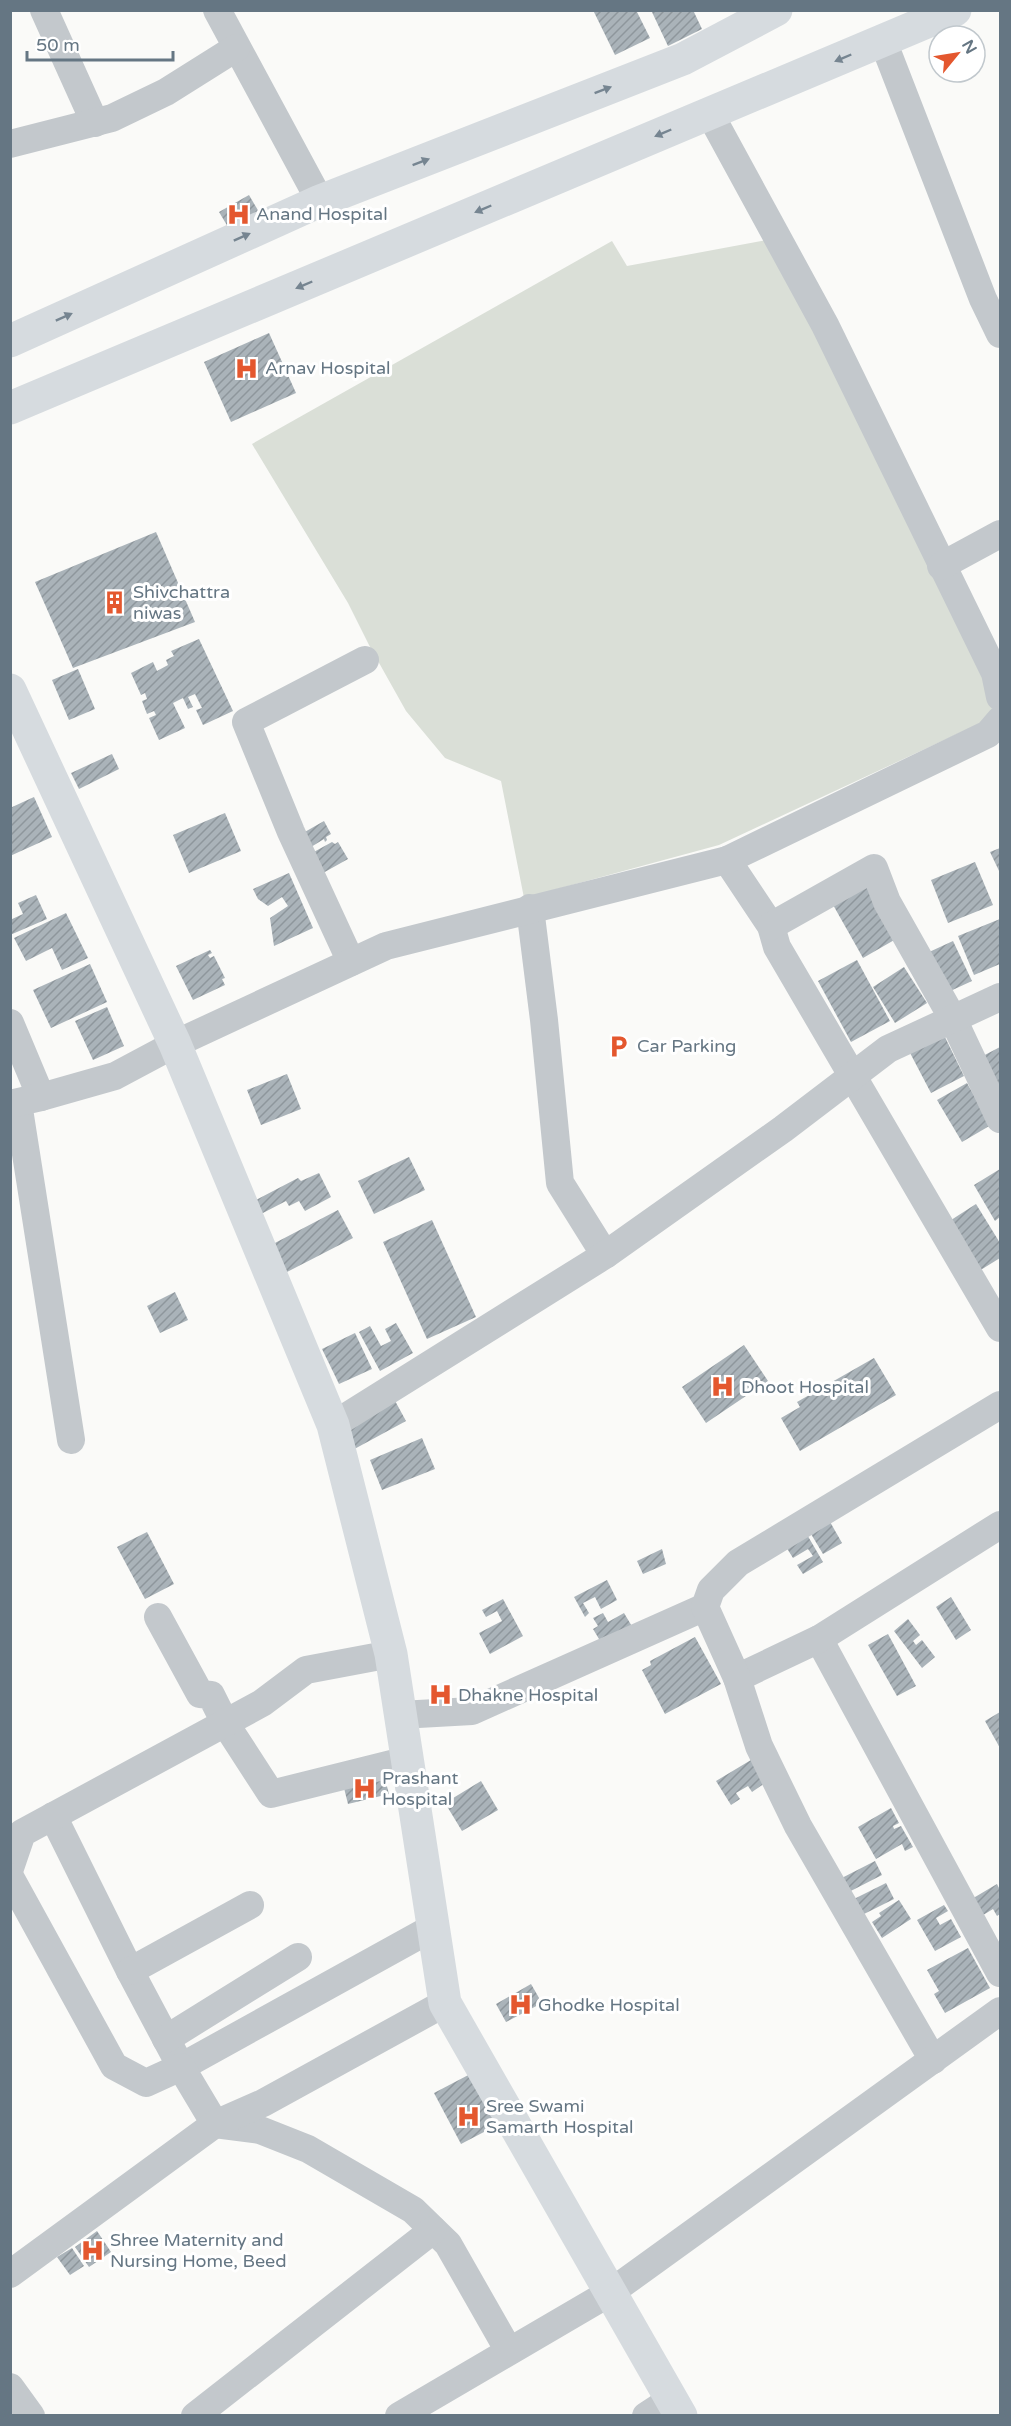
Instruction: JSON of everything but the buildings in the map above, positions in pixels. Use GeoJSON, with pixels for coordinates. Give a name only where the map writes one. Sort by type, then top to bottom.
{"type":"FeatureCollection","features":[{"type":"Feature","properties":{"kind":"main road"},"geometry":{"type":"LineString","coordinates":[[10,341],[320,201],[682,59],[776,10]]}},
{"type":"Feature","properties":{"kind":"main road"},"geometry":{"type":"LineString","coordinates":[[10,408],[955,10]]}},
{"type":"Feature","properties":{"kind":"main road"},"geometry":{"type":"LineString","coordinates":[[10,690],[175,1044],[333,1425],[391,1654],[445,2003],[611,2292],[666,2410]]}},
{"type":"Feature","properties":{"kind":"street"},"geometry":{"type":"LineString","coordinates":[[44,10],[95,123]]}},
{"type":"Feature","properties":{"kind":"street"},"geometry":{"type":"LineString","coordinates":[[217,10],[320,201]]}},
{"type":"Feature","properties":{"kind":"street"},"geometry":{"type":"LineString","coordinates":[[883,41],[982,299],[1000,334]]}},
{"type":"Feature","properties":{"kind":"street"},"geometry":{"type":"LineString","coordinates":[[10,144],[112,118],[166,92],[236,48]]}},
{"type":"Feature","properties":{"kind":"street"},"geometry":{"type":"LineString","coordinates":[[710,114],[825,325],[995,673],[1000,696]]}},
{"type":"Feature","properties":{"kind":"street"},"geometry":{"type":"LineString","coordinates":[[941,566],[1000,534]]}},
{"type":"Feature","properties":{"kind":"street"},"geometry":{"type":"LineString","coordinates":[[351,962],[291,832],[246,722],[366,660]]}},
{"type":"Feature","properties":{"kind":"street"},"geometry":{"type":"LineString","coordinates":[[23,1102],[115,1076],[175,1044],[386,946],[727,860],[988,734],[1000,720]]}},
{"type":"Feature","properties":{"kind":"street"},"geometry":{"type":"LineString","coordinates":[[727,860],[771,926],[777,947],[1000,1328]]}},
{"type":"Feature","properties":{"kind":"street"},"geometry":{"type":"LineString","coordinates":[[771,926],[874,868],[887,902],[952,1019],[1000,1119]]}},
{"type":"Feature","properties":{"kind":"street"},"geometry":{"type":"LineString","coordinates":[[530,908],[560,1183],[605,1255]]}},
{"type":"Feature","properties":{"kind":"street"},"geometry":{"type":"LineString","coordinates":[[333,1425],[605,1255],[783,1129],[888,1049],[1000,997]]}},
{"type":"Feature","properties":{"kind":"street"},"geometry":{"type":"LineString","coordinates":[[10,1023],[71,1440]]}},
{"type":"Feature","properties":{"kind":"street"},"geometry":{"type":"LineString","coordinates":[[933,2060],[798,1826],[759,1746],[737,1678],[705,1607],[711,1590],[738,1563],[1000,1405]]}},
{"type":"Feature","properties":{"kind":"street"},"geometry":{"type":"LineString","coordinates":[[737,1678],[819,1639],[1000,1525]]}},
{"type":"Feature","properties":{"kind":"street"},"geometry":{"type":"LineString","coordinates":[[400,1715],[472,1711],[705,1607]]}},
{"type":"Feature","properties":{"kind":"street"},"geometry":{"type":"LineString","coordinates":[[158,1617],[200,1694],[212,1695],[225,1723],[271,1794],[407,1760]]}},
{"type":"Feature","properties":{"kind":"street"},"geometry":{"type":"LineString","coordinates":[[819,1639],[1000,1974]]}},
{"type":"Feature","properties":{"kind":"street"},"geometry":{"type":"LineString","coordinates":[[10,1868],[22,1833],[262,1703],[306,1670],[391,1654]]}},
{"type":"Feature","properties":{"kind":"street"},"geometry":{"type":"LineString","coordinates":[[53,1816],[130,1971],[181,2067],[215,2124]]}},
{"type":"Feature","properties":{"kind":"street"},"geometry":{"type":"LineString","coordinates":[[10,1877],[114,2066],[146,2083],[181,2067],[434,1927]]}},
{"type":"Feature","properties":{"kind":"street"},"geometry":{"type":"LineString","coordinates":[[130,1971],[250,1905]]}},
{"type":"Feature","properties":{"kind":"street"},"geometry":{"type":"LineString","coordinates":[[166,2039],[298,1958]]}},
{"type":"Feature","properties":{"kind":"street"},"geometry":{"type":"LineString","coordinates":[[10,2274],[215,2124],[262,2103],[445,2003]]}},
{"type":"Feature","properties":{"kind":"street"},"geometry":{"type":"LineString","coordinates":[[399,2415],[611,2292],[1000,2011]]}},
{"type":"Feature","properties":{"kind":"street"},"geometry":{"type":"LineString","coordinates":[[215,2124],[260,2130],[308,2149],[413,2210],[448,2244],[509,2351]]}},
{"type":"Feature","properties":{"kind":"street"},"geometry":{"type":"LineString","coordinates":[[195,2415],[433,2230]]}},
{"type":"Feature","properties":{"kind":"street"},"geometry":{"type":"LineString","coordinates":[[10,2387],[31,2415]]}},
{"type":"Feature","properties":{"kind":"shaded area"},"geometry":{"type":"Polygon","coordinates":[[[772,239],[995,704],[985,721],[719,845],[524,898],[501,781],[445,758],[406,711],[348,603],[252,444],[612,241],[627,266],[772,239]]]}},
{"type":"Feature","properties":{"kind":"place","name":"Anand Hospital"},"geometry":{"type":"Point","coordinates":[238,214]}},
{"type":"Feature","properties":{"kind":"place","name":"Arnav Hospital"},"geometry":{"type":"Point","coordinates":[247,368]}},
{"type":"Feature","properties":{"kind":"place","name":"Shivchattra niwas"},"geometry":{"type":"Point","coordinates":[115,602]}},
{"type":"Feature","properties":{"kind":"place","name":"Car Parking"},"geometry":{"type":"Point","coordinates":[619,1046]}},
{"type":"Feature","properties":{"kind":"place","name":"Dhoot Hospital"},"geometry":{"type":"Point","coordinates":[723,1387]}},
{"type":"Feature","properties":{"kind":"place","name":"Dhakne Hospital"},"geometry":{"type":"Point","coordinates":[440,1695]}},
{"type":"Feature","properties":{"kind":"place","name":"Prashant Hospital"},"geometry":{"type":"Point","coordinates":[364,1788]}},
{"type":"Feature","properties":{"kind":"place","name":"Ghodke Hospital"},"geometry":{"type":"Point","coordinates":[520,2005]}},
{"type":"Feature","properties":{"kind":"place","name":"Sree Swami Samarth Hospital"},"geometry":{"type":"Point","coordinates":[468,2116]}},
{"type":"Feature","properties":{"kind":"place","name":"Shree Maternity and Nursing Home, Beed"},"geometry":{"type":"Point","coordinates":[92,2250]}}]}
